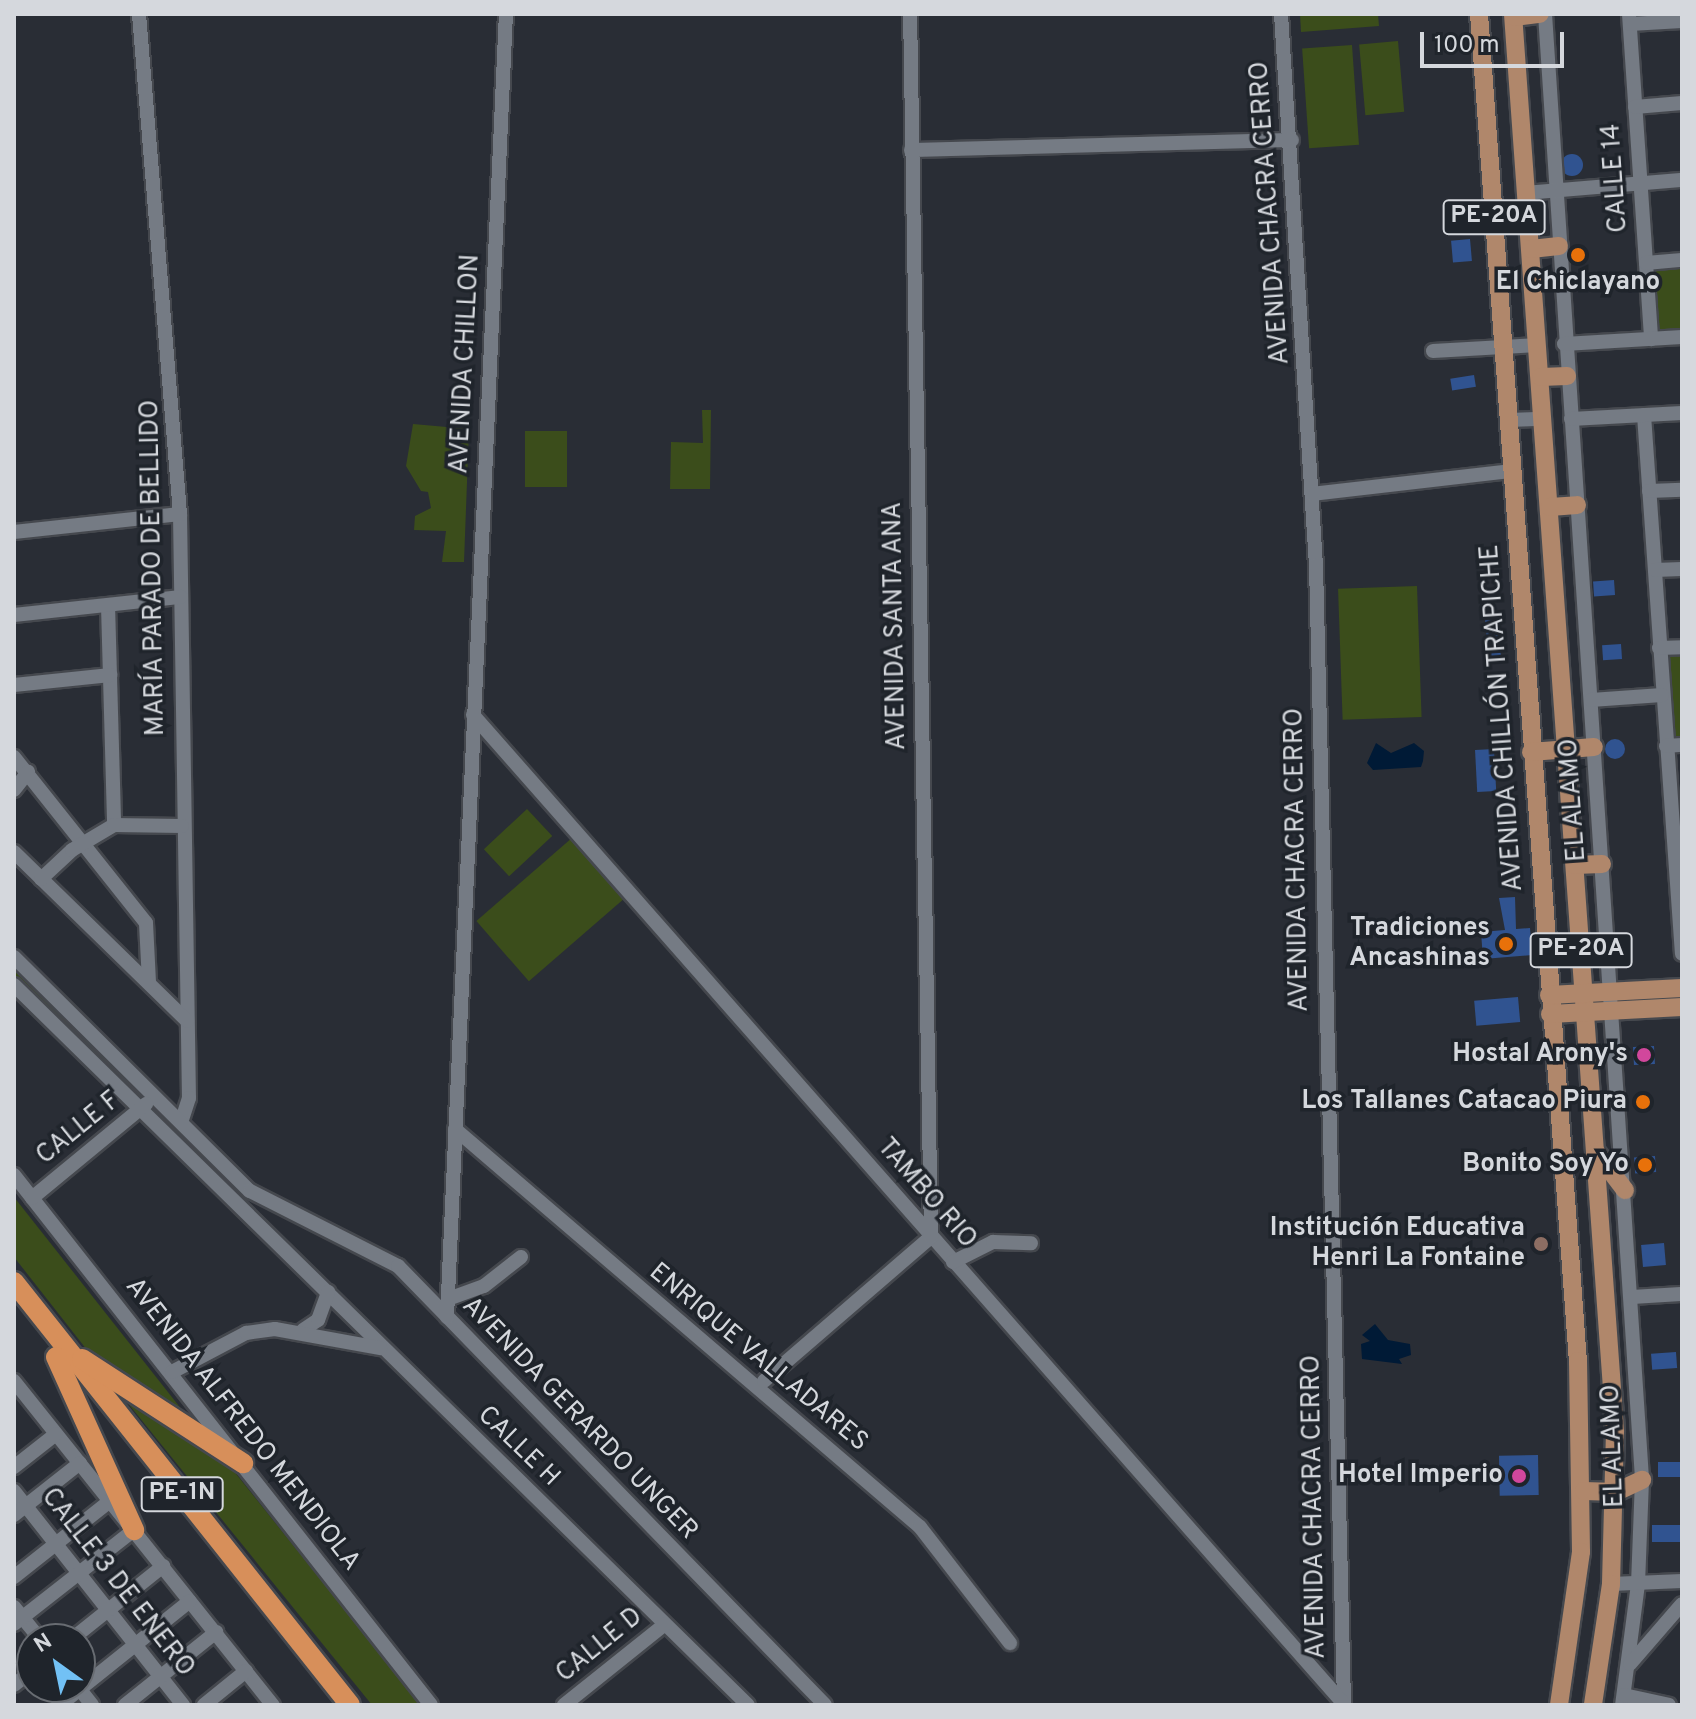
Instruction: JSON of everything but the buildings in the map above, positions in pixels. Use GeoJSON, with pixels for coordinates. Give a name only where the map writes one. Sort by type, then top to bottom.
{"type":"FeatureCollection","features":[{"type":"Feature","properties":{"kind":"highway","name":"PE-1N"},"geometry":{"type":"LineString","coordinates":[[14,1282],[61,1353],[333,1705]]}},
{"type":"Feature","properties":{"kind":"highway","name":"PE-1N"},"geometry":{"type":"LineString","coordinates":[[14,1304],[61,1353],[350,1705]]}},
{"type":"Feature","properties":{"kind":"highway"},"geometry":{"type":"LineString","coordinates":[[61,1353],[243,1463]]}},
{"type":"Feature","properties":{"kind":"highway"},"geometry":{"type":"LineString","coordinates":[[61,1353],[134,1530]]}},
{"type":"Feature","properties":{"kind":"main road","name":"AVENIDA CHILLÓN TRAPICHE"},"geometry":{"type":"LineString","coordinates":[[1479,14],[1584,1491],[1576,1605],[1559,1705]]}},
{"type":"Feature","properties":{"kind":"main road"},"geometry":{"type":"LineString","coordinates":[[1514,15],[1542,14]]}},
{"type":"Feature","properties":{"kind":"main road","name":"PE-20A"},"geometry":{"type":"LineString","coordinates":[[1514,15],[1596,1152],[1616,1492],[1611,1584],[1593,1705]]}},
{"type":"Feature","properties":{"kind":"main road"},"geometry":{"type":"LineString","coordinates":[[1483,67],[1517,65]]}},
{"type":"Feature","properties":{"kind":"main road"},"geometry":{"type":"LineString","coordinates":[[1490,165],[1524,163]]}},
{"type":"Feature","properties":{"kind":"main road"},"geometry":{"type":"LineString","coordinates":[[1531,249],[1559,246]]}},
{"type":"Feature","properties":{"kind":"main road"},"geometry":{"type":"LineString","coordinates":[[1541,377],[1567,376]]}},
{"type":"Feature","properties":{"kind":"main road"},"geometry":{"type":"LineString","coordinates":[[1550,507],[1577,505]]}},
{"type":"Feature","properties":{"kind":"main road"},"geometry":{"type":"LineString","coordinates":[[1531,752],[1594,747]]}},
{"type":"Feature","properties":{"kind":"main road"},"geometry":{"type":"LineString","coordinates":[[1575,865],[1602,864]]}},
{"type":"Feature","properties":{"kind":"main road"},"geometry":{"type":"LineString","coordinates":[[1549,1004],[1585,1002],[1611,992],[1682,988]]}},
{"type":"Feature","properties":{"kind":"main road"},"geometry":{"type":"LineString","coordinates":[[1585,1002],[1613,1011],[1682,1007]]}},
{"type":"Feature","properties":{"kind":"main road"},"geometry":{"type":"LineString","coordinates":[[1558,1121],[1593,1119]]}},
{"type":"Feature","properties":{"kind":"main road"},"geometry":{"type":"LineString","coordinates":[[1596,1152],[1625,1190]]}},
{"type":"Feature","properties":{"kind":"main road"},"geometry":{"type":"LineString","coordinates":[[1584,1491],[1616,1492],[1642,1480]]}},
{"type":"Feature","properties":{"kind":"street","name":"MARÍA PARADO DE BELLIDO"},"geometry":{"type":"LineString","coordinates":[[138,14],[180,514],[182,826],[189,1098],[181,1122]]}},
{"type":"Feature","properties":{"kind":"street","name":"AVENIDA CHILLON"},"geometry":{"type":"LineString","coordinates":[[473,715],[506,14]]}},
{"type":"Feature","properties":{"kind":"street","name":"AVENIDA SANTA ANA"},"geometry":{"type":"LineString","coordinates":[[910,14],[931,1237]]}},
{"type":"Feature","properties":{"kind":"street","name":"AVENIDA CHACRA CERRO"},"geometry":{"type":"LineString","coordinates":[[1281,14],[1292,140],[1312,494],[1344,1704]]}},
{"type":"Feature","properties":{"kind":"street","name":"EL ALAMO"},"geometry":{"type":"LineString","coordinates":[[1542,14],[1613,1011],[1642,1480],[1638,1584],[1630,1665],[1623,1700]]}},
{"type":"Feature","properties":{"kind":"street"},"geometry":{"type":"LineString","coordinates":[[1629,19],[1682,21]]}},
{"type":"Feature","properties":{"kind":"street","name":"CALLE 14"},"geometry":{"type":"LineString","coordinates":[[1629,19],[1651,339]]}},
{"type":"Feature","properties":{"kind":"street"},"geometry":{"type":"LineString","coordinates":[[1635,107],[1682,103]]}},
{"type":"Feature","properties":{"kind":"street"},"geometry":{"type":"LineString","coordinates":[[911,150],[1292,140]]}},
{"type":"Feature","properties":{"kind":"street"},"geometry":{"type":"LineString","coordinates":[[1526,193],[1682,180]]}},
{"type":"Feature","properties":{"kind":"street"},"geometry":{"type":"LineString","coordinates":[[1646,263],[1682,260]]}},
{"type":"Feature","properties":{"kind":"street"},"geometry":{"type":"LineString","coordinates":[[1564,344],[1682,337]]}},
{"type":"Feature","properties":{"kind":"street"},"geometry":{"type":"LineString","coordinates":[[1433,351],[1538,345]]}},
{"type":"Feature","properties":{"kind":"street"},"geometry":{"type":"LineString","coordinates":[[1571,419],[1682,413]]}},
{"type":"Feature","properties":{"kind":"street"},"geometry":{"type":"LineString","coordinates":[[1644,415],[1666,746],[1677,827],[1682,954]]}},
{"type":"Feature","properties":{"kind":"street"},"geometry":{"type":"LineString","coordinates":[[1509,420],[1543,419]]}},
{"type":"Feature","properties":{"kind":"street"},"geometry":{"type":"LineString","coordinates":[[1312,494],[1512,471]]}},
{"type":"Feature","properties":{"kind":"street"},"geometry":{"type":"LineString","coordinates":[[1649,491],[1682,490]]}},
{"type":"Feature","properties":{"kind":"street"},"geometry":{"type":"LineString","coordinates":[[14,532],[180,514]]}},
{"type":"Feature","properties":{"kind":"street"},"geometry":{"type":"LineString","coordinates":[[1655,570],[1682,569]]}},
{"type":"Feature","properties":{"kind":"street"},"geometry":{"type":"LineString","coordinates":[[14,615],[181,597]]}},
{"type":"Feature","properties":{"kind":"street"},"geometry":{"type":"LineString","coordinates":[[108,605],[114,825]]}},
{"type":"Feature","properties":{"kind":"street"},"geometry":{"type":"LineString","coordinates":[[1659,648],[1682,647]]}},
{"type":"Feature","properties":{"kind":"street"},"geometry":{"type":"LineString","coordinates":[[14,685],[110,675]]}},
{"type":"Feature","properties":{"kind":"street"},"geometry":{"type":"LineString","coordinates":[[1591,700],[1662,695]]}},
{"type":"Feature","properties":{"kind":"street"},"geometry":{"type":"LineString","coordinates":[[447,1317],[473,715]]}},
{"type":"Feature","properties":{"kind":"street","name":"TAMBO RIO"},"geometry":{"type":"LineString","coordinates":[[473,715],[1344,1704]]}},
{"type":"Feature","properties":{"kind":"street"},"geometry":{"type":"LineString","coordinates":[[1666,746],[1682,745]]}},
{"type":"Feature","properties":{"kind":"street"},"geometry":{"type":"LineString","coordinates":[[14,757],[146,923],[149,983]]}},
{"type":"Feature","properties":{"kind":"street"},"geometry":{"type":"LineString","coordinates":[[14,790],[28,772]]}},
{"type":"Feature","properties":{"kind":"street"},"geometry":{"type":"LineString","coordinates":[[41,879],[84,842],[114,825],[182,826]]}},
{"type":"Feature","properties":{"kind":"street"},"geometry":{"type":"LineString","coordinates":[[14,852],[187,1021]]}},
{"type":"Feature","properties":{"kind":"street","name":"AVENIDA GERARDO UNGER"},"geometry":{"type":"LineString","coordinates":[[14,957],[250,1191],[271,1204],[376,1251],[447,1317],[825,1705]]}},
{"type":"Feature","properties":{"kind":"street"},"geometry":{"type":"LineString","coordinates":[[14,985],[254,1225],[271,1204]]}},
{"type":"Feature","properties":{"kind":"street","name":"CALLE F"},"geometry":{"type":"LineString","coordinates":[[32,1198],[155,1097]]}},
{"type":"Feature","properties":{"kind":"street","name":"ENRIQUE VALLADARES"},"geometry":{"type":"LineString","coordinates":[[455,1129],[920,1527],[1010,1643]]}},
{"type":"Feature","properties":{"kind":"street","name":"AVENIDA ALFREDO MENDIOLA"},"geometry":{"type":"LineString","coordinates":[[14,1175],[431,1705]]}},
{"type":"Feature","properties":{"kind":"street"},"geometry":{"type":"LineString","coordinates":[[235,1205],[250,1191]]}},
{"type":"Feature","properties":{"kind":"street","name":"CALLE H"},"geometry":{"type":"LineString","coordinates":[[254,1225],[328,1292],[381,1348],[748,1705]]}},
{"type":"Feature","properties":{"kind":"street"},"geometry":{"type":"LineString","coordinates":[[764,1381],[931,1237]]}},
{"type":"Feature","properties":{"kind":"street"},"geometry":{"type":"LineString","coordinates":[[953,1262],[993,1242],[1031,1243]]}},
{"type":"Feature","properties":{"kind":"street"},"geometry":{"type":"LineString","coordinates":[[448,1299],[484,1286],[521,1257]]}},
{"type":"Feature","properties":{"kind":"street"},"geometry":{"type":"LineString","coordinates":[[303,1330],[318,1320],[328,1292]]}},
{"type":"Feature","properties":{"kind":"street"},"geometry":{"type":"LineString","coordinates":[[1631,1297],[1682,1294]]}},
{"type":"Feature","properties":{"kind":"street"},"geometry":{"type":"LineString","coordinates":[[172,1372],[246,1333],[303,1330],[381,1348]]}},
{"type":"Feature","properties":{"kind":"street"},"geometry":{"type":"LineString","coordinates":[[14,1381],[19,1399],[56,1434],[80,1463],[216,1632],[269,1704]]}},
{"type":"Feature","properties":{"kind":"street"},"geometry":{"type":"LineString","coordinates":[[14,1467],[56,1434]]}},
{"type":"Feature","properties":{"kind":"street"},"geometry":{"type":"LineString","coordinates":[[20,1510],[80,1463]]}},
{"type":"Feature","properties":{"kind":"street","name":"CALLE 3 DE ENERO"},"geometry":{"type":"LineString","coordinates":[[14,1491],[20,1510],[56,1544],[183,1705]]}},
{"type":"Feature","properties":{"kind":"street"},"geometry":{"type":"LineString","coordinates":[[14,1577],[110,1501]]}},
{"type":"Feature","properties":{"kind":"street"},"geometry":{"type":"LineString","coordinates":[[17,1616],[134,1530]]}},
{"type":"Feature","properties":{"kind":"street"},"geometry":{"type":"LineString","coordinates":[[92,1623],[163,1566]]}},
{"type":"Feature","properties":{"kind":"street"},"geometry":{"type":"LineString","coordinates":[[1611,1584],[1682,1581]]}},
{"type":"Feature","properties":{"kind":"street"},"geometry":{"type":"LineString","coordinates":[[96,1675],[190,1601]]}},
{"type":"Feature","properties":{"kind":"street"},"geometry":{"type":"LineString","coordinates":[[1630,1665],[1682,1604]]}},
{"type":"Feature","properties":{"kind":"street","name":"CALLE D"},"geometry":{"type":"LineString","coordinates":[[564,1705],[665,1624]]}},
{"type":"Feature","properties":{"kind":"street"},"geometry":{"type":"LineString","coordinates":[[125,1705],[216,1632]]}},
{"type":"Feature","properties":{"kind":"street"},"geometry":{"type":"LineString","coordinates":[[204,1705],[246,1671]]}},
{"type":"Feature","properties":{"kind":"street"},"geometry":{"type":"LineString","coordinates":[[1623,1700],[1669,1705]]}},
{"type":"Feature","properties":{"kind":"green space"},"geometry":{"type":"Polygon","coordinates":[[[1300,14],[1378,14],[1379,26],[1301,32],[1300,14]]]}},
{"type":"Feature","properties":{"kind":"green space"},"geometry":{"type":"Polygon","coordinates":[[[1398,41],[1404,112],[1365,115],[1359,44],[1398,41]]]}},
{"type":"Feature","properties":{"kind":"green space"},"geometry":{"type":"Polygon","coordinates":[[[1352,45],[1359,145],[1309,148],[1302,48],[1352,45]]]}},
{"type":"Feature","properties":{"kind":"green space"},"geometry":{"type":"Polygon","coordinates":[[[1682,266],[1682,329],[1659,331],[1655,268],[1682,266]]]}},
{"type":"Feature","properties":{"kind":"green space"},"geometry":{"type":"Polygon","coordinates":[[[702,410],[711,410],[710,489],[670,489],[671,442],[703,443],[702,410]]]}},
{"type":"Feature","properties":{"kind":"green space"},"geometry":{"type":"Polygon","coordinates":[[[413,424],[469,429],[464,562],[442,562],[446,531],[414,530],[415,516],[431,508],[428,492],[421,491],[406,466],[413,424]]]}},
{"type":"Feature","properties":{"kind":"green space"},"geometry":{"type":"Polygon","coordinates":[[[525,431],[567,431],[567,487],[525,487],[525,431]]]}},
{"type":"Feature","properties":{"kind":"green space"},"geometry":{"type":"Polygon","coordinates":[[[1417,586],[1422,717],[1343,720],[1338,589],[1417,586]]]}},
{"type":"Feature","properties":{"kind":"green space"},"geometry":{"type":"Polygon","coordinates":[[[1682,653],[1682,741],[1671,742],[1666,654],[1682,653]]]}},
{"type":"Feature","properties":{"kind":"green space"},"geometry":{"type":"Polygon","coordinates":[[[527,809],[552,836],[509,876],[484,849],[527,809]]]}},
{"type":"Feature","properties":{"kind":"green space"},"geometry":{"type":"Polygon","coordinates":[[[573,837],[625,897],[529,981],[476,921],[573,837]]]}},
{"type":"Feature","properties":{"kind":"green space"},"geometry":{"type":"Polygon","coordinates":[[[14,962],[150,1098],[139,1108],[14,983],[14,962]]]}},
{"type":"Feature","properties":{"kind":"green space"},"geometry":{"type":"Polygon","coordinates":[[[14,1197],[190,1420],[87,1350],[14,1257],[14,1197]]]}},
{"type":"Feature","properties":{"kind":"green space"},"geometry":{"type":"Polygon","coordinates":[[[118,1391],[213,1445],[421,1705],[372,1705],[118,1391]]]}},
{"type":"Feature","properties":{"kind":"water"},"geometry":{"type":"Polygon","coordinates":[[[1376,743],[1391,753],[1414,743],[1424,751],[1421,767],[1373,770],[1367,763],[1376,743]]]}},
{"type":"Feature","properties":{"kind":"water"},"geometry":{"type":"Polygon","coordinates":[[[1375,1324],[1388,1340],[1410,1344],[1411,1355],[1399,1359],[1402,1364],[1362,1359],[1361,1344],[1370,1341],[1362,1335],[1375,1324]]]}},
{"type":"Feature","properties":{"kind":"place","name":"El Chiclayano"},"geometry":{"type":"Point","coordinates":[1578,255]}},
{"type":"Feature","properties":{"kind":"place","name":"Tradiciones Ancashinas"},"geometry":{"type":"Point","coordinates":[1506,944]}},
{"type":"Feature","properties":{"kind":"place","name":"Hostal Arony's"},"geometry":{"type":"Point","coordinates":[1644,1055]}},
{"type":"Feature","properties":{"kind":"place","name":"Los Tallanes Catacao Piura"},"geometry":{"type":"Point","coordinates":[1643,1102]}},
{"type":"Feature","properties":{"kind":"place","name":"Bonito Soy Yo"},"geometry":{"type":"Point","coordinates":[1645,1165]}},
{"type":"Feature","properties":{"kind":"place","name":"Institución Educativa Henri La Fontaine"},"geometry":{"type":"Point","coordinates":[1541,1244]}},
{"type":"Feature","properties":{"kind":"place","name":"Hotel Imperio"},"geometry":{"type":"Point","coordinates":[1519,1476]}}]}
